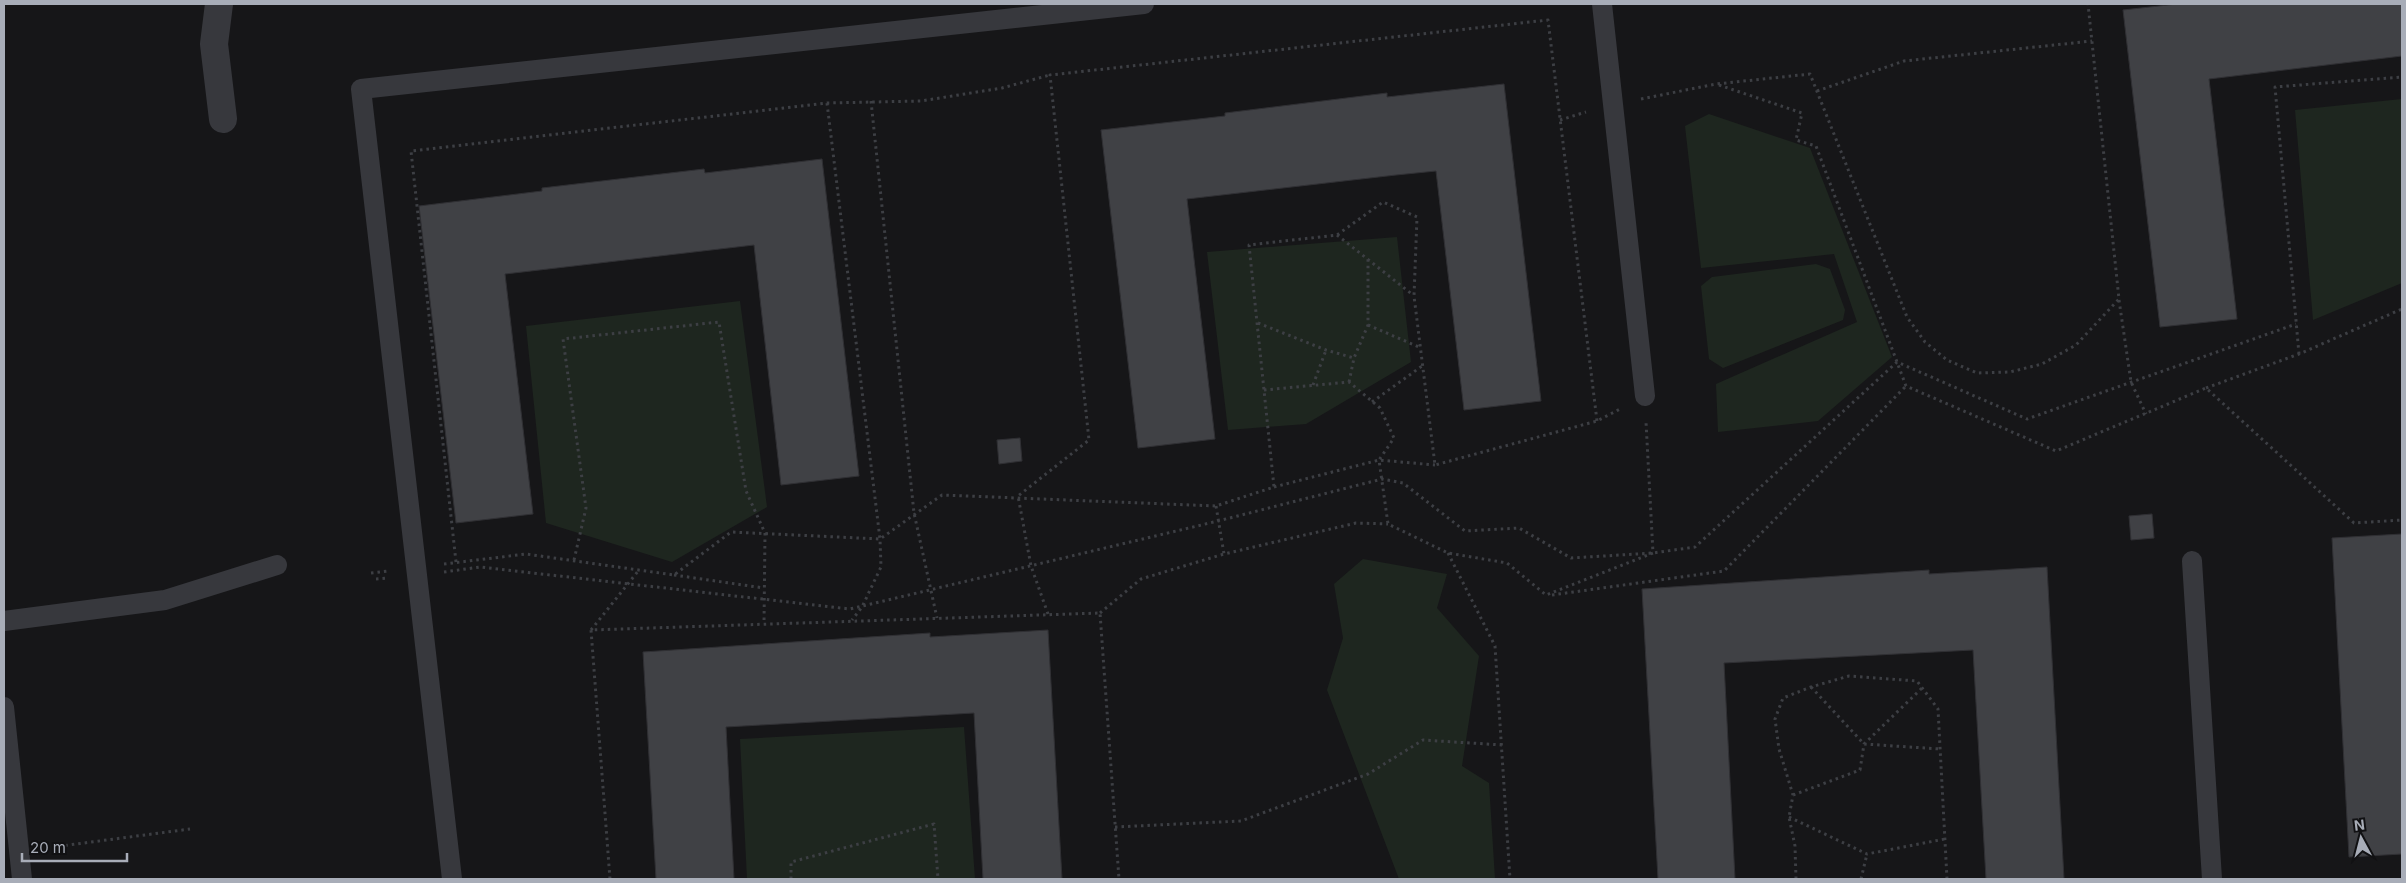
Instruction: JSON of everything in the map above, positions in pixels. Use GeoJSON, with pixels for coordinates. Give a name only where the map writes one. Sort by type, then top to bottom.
{"type":"FeatureCollection","features":[{"type":"Feature","properties":{"kind":"street"},"geometry":{"type":"LineString","coordinates":[[219,4],[214,44],[223,119]]}},
{"type":"Feature","properties":{"kind":"lane"},"geometry":{"type":"LineString","coordinates":[[452,879],[361,89],[993,12],[1144,4]]}},
{"type":"Feature","properties":{"kind":"lane"},"geometry":{"type":"LineString","coordinates":[[1602,4],[1645,396]]}},
{"type":"Feature","properties":{"kind":"lane"},"geometry":{"type":"LineString","coordinates":[[2192,561],[2212,879]]}},
{"type":"Feature","properties":{"kind":"lane"},"geometry":{"type":"LineString","coordinates":[[4,621],[165,600],[277,565]]}},
{"type":"Feature","properties":{"kind":"lane"},"geometry":{"type":"LineString","coordinates":[[4,708],[22,879]]}},
{"type":"Feature","properties":{"kind":"path"},"geometry":{"type":"LineString","coordinates":[[2088,4],[2119,299],[2131,382],[2146,414]]}},
{"type":"Feature","properties":{"kind":"path"},"geometry":{"type":"LineString","coordinates":[[456,562],[411,151],[827,103],[921,100],[1002,88],[1050,75],[1548,20],[1596,421]]}},
{"type":"Feature","properties":{"kind":"path"},"geometry":{"type":"LineString","coordinates":[[1817,91],[1904,61],[2092,41]]}},
{"type":"Feature","properties":{"kind":"path"},"geometry":{"type":"LineString","coordinates":[[1560,120],[1613,104],[1716,84],[1810,74],[1907,317],[1925,342],[1947,360],[1977,373],[2010,372],[2042,364],[2076,346],[2119,299]]}},
{"type":"Feature","properties":{"kind":"path"},"geometry":{"type":"LineString","coordinates":[[1018,496],[1089,440],[1050,75]]}},
{"type":"Feature","properties":{"kind":"path"},"geometry":{"type":"LineString","coordinates":[[2299,354],[2275,88],[2402,78]]}},
{"type":"Feature","properties":{"kind":"path"},"geometry":{"type":"LineString","coordinates":[[1716,84],[1802,113],[1796,140],[1816,146],[1906,386],[2056,451],[2206,388],[2299,354],[2402,309]]}},
{"type":"Feature","properties":{"kind":"path"},"geometry":{"type":"LineString","coordinates":[[871,101],[914,513],[937,618]]}},
{"type":"Feature","properties":{"kind":"path"},"geometry":{"type":"LineString","coordinates":[[827,103],[880,539],[881,567],[862,606],[851,621]]}},
{"type":"Feature","properties":{"kind":"path"},"geometry":{"type":"LineString","coordinates":[[1274,487],[1249,245],[1337,235],[1383,202],[1417,217],[1414,296],[1435,465]]}},
{"type":"Feature","properties":{"kind":"path"},"geometry":{"type":"LineString","coordinates":[[1337,235],[1414,296]]}},
{"type":"Feature","properties":{"kind":"path"},"geometry":{"type":"LineString","coordinates":[[1349,382],[1354,358],[1368,325],[1368,259]]}},
{"type":"Feature","properties":{"kind":"path"},"geometry":{"type":"LineString","coordinates":[[574,560],[586,508],[563,339],[719,322],[746,491],[765,533],[764,624]]}},
{"type":"Feature","properties":{"kind":"path"},"geometry":{"type":"LineString","coordinates":[[1258,323],[1326,350],[1354,358]]}},
{"type":"Feature","properties":{"kind":"path"},"geometry":{"type":"LineString","coordinates":[[1897,362],[2027,419],[2296,324]]}},
{"type":"Feature","properties":{"kind":"path"},"geometry":{"type":"LineString","coordinates":[[1368,325],[1420,347]]}},
{"type":"Feature","properties":{"kind":"path"},"geometry":{"type":"LineString","coordinates":[[1313,385],[1326,350]]}},
{"type":"Feature","properties":{"kind":"path"},"geometry":{"type":"LineString","coordinates":[[372,573],[480,567],[850,609],[1218,521],[1382,479],[1403,483],[1465,531],[1519,528],[1571,558],[1653,553],[1695,546],[1897,362]]}},
{"type":"Feature","properties":{"kind":"path"},"geometry":{"type":"LineString","coordinates":[[1372,402],[1422,366]]}},
{"type":"Feature","properties":{"kind":"path"},"geometry":{"type":"LineString","coordinates":[[1264,390],[1349,382],[1380,408],[1394,438],[1379,460],[1388,524]]}},
{"type":"Feature","properties":{"kind":"path"},"geometry":{"type":"LineString","coordinates":[[591,630],[1100,613],[1141,579],[1224,554],[1356,523],[1388,524],[1448,553],[1507,563],[1546,595],[1724,571],[1906,386]]}},
{"type":"Feature","properties":{"kind":"path"},"geometry":{"type":"LineString","coordinates":[[2206,388],[2354,523],[2402,520]]}},
{"type":"Feature","properties":{"kind":"path"},"geometry":{"type":"LineString","coordinates":[[674,575],[731,532],[880,539],[914,513],[942,495],[1018,496],[1216,506],[1274,487],[1379,460],[1435,465],[1596,421],[1645,396],[1653,553]]}},
{"type":"Feature","properties":{"kind":"path"},"geometry":{"type":"LineString","coordinates":[[1018,496],[1031,566],[1048,614]]}},
{"type":"Feature","properties":{"kind":"path"},"geometry":{"type":"LineString","coordinates":[[1216,506],[1224,554]]}},
{"type":"Feature","properties":{"kind":"path"},"geometry":{"type":"LineString","coordinates":[[1448,553],[1496,646],[1510,879]]}},
{"type":"Feature","properties":{"kind":"path"},"geometry":{"type":"LineString","coordinates":[[1546,595],[1653,553]]}},
{"type":"Feature","properties":{"kind":"path"},"geometry":{"type":"LineString","coordinates":[[376,579],[456,562],[526,554],[764,588]]}},
{"type":"Feature","properties":{"kind":"path"},"geometry":{"type":"LineString","coordinates":[[610,879],[591,630],[640,570]]}},
{"type":"Feature","properties":{"kind":"path"},"geometry":{"type":"LineString","coordinates":[[1100,613],[1119,879]]}},
{"type":"Feature","properties":{"kind":"path"},"geometry":{"type":"LineString","coordinates":[[1796,879],[1795,846],[1789,817],[1793,795],[1779,749],[1775,719],[1783,698],[1811,687],[1849,676],[1917,681],[1938,709],[1947,879]]}},
{"type":"Feature","properties":{"kind":"path"},"geometry":{"type":"LineString","coordinates":[[1811,687],[1864,744],[1940,749]]}},
{"type":"Feature","properties":{"kind":"path"},"geometry":{"type":"LineString","coordinates":[[1793,795],[1860,770],[1864,744],[1922,688]]}},
{"type":"Feature","properties":{"kind":"path"},"geometry":{"type":"LineString","coordinates":[[1115,827],[1241,821],[1368,774],[1423,740],[1502,745]]}},
{"type":"Feature","properties":{"kind":"path"},"geometry":{"type":"LineString","coordinates":[[1789,817],[1867,854],[1945,839]]}},
{"type":"Feature","properties":{"kind":"path"},"geometry":{"type":"LineString","coordinates":[[791,879],[791,862],[934,824],[938,879]]}},
{"type":"Feature","properties":{"kind":"path"},"geometry":{"type":"LineString","coordinates":[[19,852],[190,829]]}},
{"type":"Feature","properties":{"kind":"path"},"geometry":{"type":"LineString","coordinates":[[1861,879],[1867,854]]}},
{"type":"Feature","properties":{"kind":"shaded area"},"geometry":{"type":"Polygon","coordinates":[[[2402,99],[2402,283],[2313,320],[2295,110],[2402,99]]]}},
{"type":"Feature","properties":{"kind":"shaded area"},"geometry":{"type":"Polygon","coordinates":[[[1709,114],[1810,148],[1892,357],[1818,421],[1718,432],[1716,384],[1857,322],[1834,254],[1701,268],[1685,126],[1709,114]]]}},
{"type":"Feature","properties":{"kind":"shaded area"},"geometry":{"type":"Polygon","coordinates":[[[1397,237],[1411,362],[1306,424],[1228,430],[1207,252],[1397,237]]]}},
{"type":"Feature","properties":{"kind":"shaded area"},"geometry":{"type":"Polygon","coordinates":[[[1816,264],[1830,269],[1845,310],[1843,320],[1723,368],[1709,359],[1701,286],[1712,277],[1816,264]]]}},
{"type":"Feature","properties":{"kind":"shaded area"},"geometry":{"type":"Polygon","coordinates":[[[740,301],[767,507],[672,562],[546,523],[526,326],[740,301]]]}},
{"type":"Feature","properties":{"kind":"shaded area"},"geometry":{"type":"Polygon","coordinates":[[[1363,559],[1447,574],[1437,608],[1479,656],[1462,766],[1489,783],[1495,879],[1399,879],[1327,690],[1343,638],[1334,584],[1363,559]]]}},
{"type":"Feature","properties":{"kind":"shaded area"},"geometry":{"type":"Polygon","coordinates":[[[964,727],[975,879],[747,879],[740,739],[964,727]]]}},
{"type":"Feature","properties":{"kind":"building"},"geometry":{"type":"Polygon","coordinates":[[[2177,4],[2402,4],[2402,56],[2209,79],[2237,319],[2160,327],[2123,10],[2177,4]]]}},
{"type":"Feature","properties":{"kind":"building"},"geometry":{"type":"Polygon","coordinates":[[[1504,84],[1541,401],[1464,410],[1436,171],[1187,199],[1215,439],[1138,448],[1101,130],[1225,116],[1225,113],[1387,93],[1387,97],[1504,84]]]}},
{"type":"Feature","properties":{"kind":"building"},"geometry":{"type":"Polygon","coordinates":[[[822,159],[859,476],[781,485],[754,245],[505,274],[533,514],[456,523],[419,206],[542,191],[542,188],[704,169],[705,173],[822,159]]]}},
{"type":"Feature","properties":{"kind":"building"},"geometry":{"type":"Polygon","coordinates":[[[1020,438],[1022,461],[999,464],[997,440],[1020,438]]]}},
{"type":"Feature","properties":{"kind":"building"},"geometry":{"type":"Polygon","coordinates":[[[2152,514],[2154,538],[2131,540],[2129,516],[2152,514]]]}},
{"type":"Feature","properties":{"kind":"building"},"geometry":{"type":"Polygon","coordinates":[[[2402,534],[2402,854],[2349,857],[2332,538],[2402,534]]]}},
{"type":"Feature","properties":{"kind":"building"},"geometry":{"type":"Polygon","coordinates":[[[2047,567],[2064,879],[1986,879],[1973,650],[1724,663],[1735,879],[1658,879],[1642,589],[1929,570],[1929,574],[2047,567]]]}},
{"type":"Feature","properties":{"kind":"building"},"geometry":{"type":"Polygon","coordinates":[[[1048,630],[1062,879],[983,879],[974,713],[726,727],[734,879],[656,879],[643,652],[930,633],[930,637],[1048,630]]]}}]}
